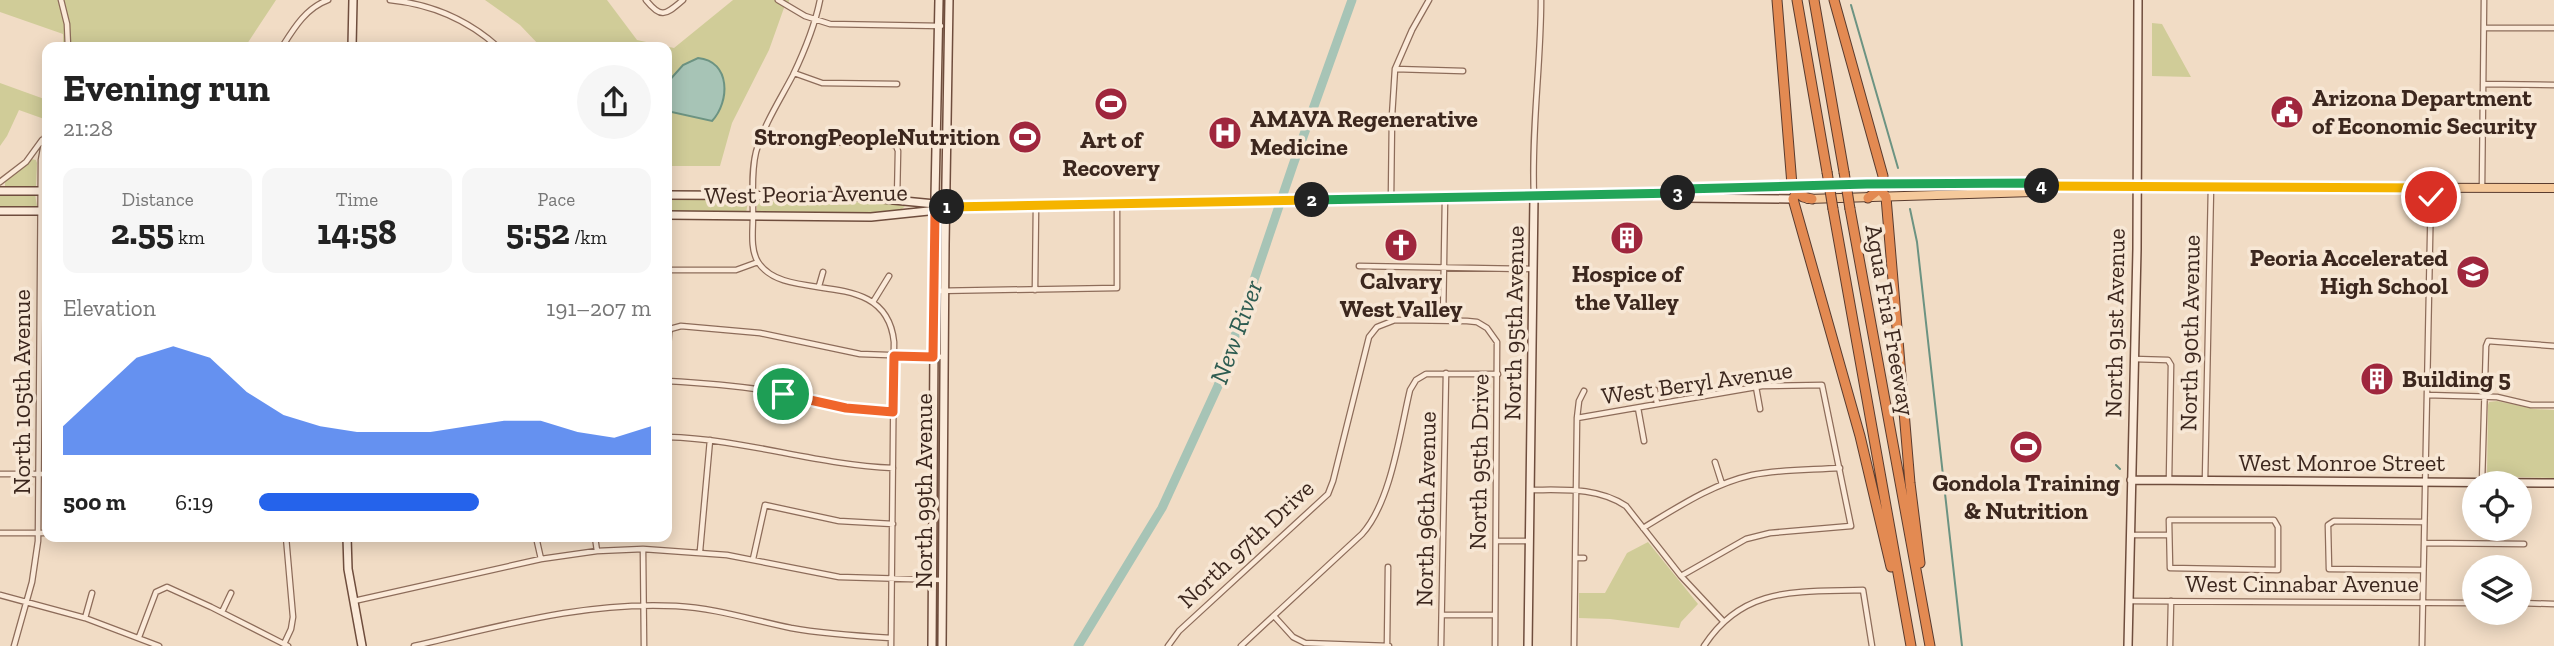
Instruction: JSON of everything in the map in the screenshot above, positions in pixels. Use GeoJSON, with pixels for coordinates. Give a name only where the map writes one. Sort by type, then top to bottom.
{"type":"FeatureCollection","features":[{"type":"Feature","properties":{"kind":"highway"},"geometry":{"type":"LineString","coordinates":[[1777,0],[1794,192],[1860,436],[1893,574],[1903,598]]}},
{"type":"Feature","properties":{"kind":"highway","name":"Agua Fria Freeway"},"geometry":{"type":"LineString","coordinates":[[1797,0],[1911,646]]}},
{"type":"Feature","properties":{"kind":"highway","name":"Agua Fria Freeway"},"geometry":{"type":"LineString","coordinates":[[1814,0],[1930,646]]}},
{"type":"Feature","properties":{"kind":"highway"},"geometry":{"type":"LineString","coordinates":[[1834,0],[1883,190],[1910,483],[1923,581],[1922,599]]}},
{"type":"Feature","properties":{"kind":"highway"},"geometry":{"type":"LineString","coordinates":[[1867,184],[1883,190]]}},
{"type":"Feature","properties":{"kind":"highway"},"geometry":{"type":"LineString","coordinates":[[1794,192],[1813,185]]}},
{"type":"Feature","properties":{"kind":"highway"},"geometry":{"type":"LineString","coordinates":[[1868,198],[1883,190]]}},
{"type":"Feature","properties":{"kind":"highway"},"geometry":{"type":"LineString","coordinates":[[1794,192],[1812,199]]}},
{"type":"Feature","properties":{"kind":"main road"},"geometry":{"type":"LineString","coordinates":[[352,42],[353,0]]}},
{"type":"Feature","properties":{"kind":"main road","name":"North 99th Avenue"},"geometry":{"type":"LineString","coordinates":[[932,646],[933,357],[939,0]]}},
{"type":"Feature","properties":{"kind":"main road","name":"North 99th Avenue"},"geometry":{"type":"LineString","coordinates":[[942,646],[945,207],[950,0]]}},
{"type":"Feature","properties":{"kind":"main road","name":"North 91st Avenue"},"geometry":{"type":"LineString","coordinates":[[2128,646],[2138,0]]}},
{"type":"Feature","properties":{"kind":"main road"},"geometry":{"type":"LineString","coordinates":[[937,100],[947,100]]}},
{"type":"Feature","properties":{"kind":"main road"},"geometry":{"type":"LineString","coordinates":[[1942,195],[1951,191],[1978,189],[1983,183]]}},
{"type":"Feature","properties":{"kind":"main road"},"geometry":{"type":"LineString","coordinates":[[1883,190],[1983,183],[2034,183],[2045,187],[2554,188]]}},
{"type":"Feature","properties":{"kind":"main road"},"geometry":{"type":"LineString","coordinates":[[1813,185],[1867,184]]}},
{"type":"Feature","properties":{"kind":"main road"},"geometry":{"type":"LineString","coordinates":[[1883,190],[1942,195],[2033,192],[2045,187]]}},
{"type":"Feature","properties":{"kind":"main road","name":"West Peoria Avenue"},"geometry":{"type":"LineString","coordinates":[[1676,194],[1684,189],[1794,192]]}},
{"type":"Feature","properties":{"kind":"main road"},"geometry":{"type":"LineString","coordinates":[[0,191],[42,191]]}},
{"type":"Feature","properties":{"kind":"main road","name":"West Peoria Avenue"},"geometry":{"type":"LineString","coordinates":[[672,215],[872,216],[935,207],[1676,194],[1684,198],[1794,192]]}},
{"type":"Feature","properties":{"kind":"main road","name":"West Peoria Avenue"},"geometry":{"type":"LineString","coordinates":[[672,195],[852,196],[935,207]]}},
{"type":"Feature","properties":{"kind":"main road","name":"North 95th Avenue"},"geometry":{"type":"LineString","coordinates":[[1528,646],[1534,196]]}},
{"type":"Feature","properties":{"kind":"main road"},"geometry":{"type":"LineString","coordinates":[[1812,199],[1868,198]]}},
{"type":"Feature","properties":{"kind":"main road"},"geometry":{"type":"LineString","coordinates":[[0,211],[42,211]]}},
{"type":"Feature","properties":{"kind":"main road","name":"West Monroe Street"},"geometry":{"type":"LineString","coordinates":[[2131,480],[2462,482]]}},
{"type":"Feature","properties":{"kind":"main road","name":"West Monroe Street"},"geometry":{"type":"LineString","coordinates":[[2532,483],[2554,483]]}},
{"type":"Feature","properties":{"kind":"main road"},"geometry":{"type":"LineString","coordinates":[[933,485],[943,485]]}},
{"type":"Feature","properties":{"kind":"main road"},"geometry":{"type":"LineString","coordinates":[[347,542],[348,569],[362,646]]}},
{"type":"Feature","properties":{"kind":"street"},"geometry":{"type":"LineString","coordinates":[[61,0],[68,42]]}},
{"type":"Feature","properties":{"kind":"street"},"geometry":{"type":"LineString","coordinates":[[285,42],[302,17],[318,4],[328,0]]}},
{"type":"Feature","properties":{"kind":"street"},"geometry":{"type":"LineString","coordinates":[[390,0],[418,4],[446,14],[492,42]]}},
{"type":"Feature","properties":{"kind":"street"},"geometry":{"type":"LineString","coordinates":[[646,0],[661,14],[667,13],[683,0]]}},
{"type":"Feature","properties":{"kind":"street"},"geometry":{"type":"LineString","coordinates":[[778,0],[815,20],[844,25],[949,27]]}},
{"type":"Feature","properties":{"kind":"street"},"geometry":{"type":"LineString","coordinates":[[820,0],[794,73],[771,112],[762,135],[755,162],[753,245],[758,262],[766,271],[780,278],[873,302],[882,309],[890,324],[894,356],[891,646]]}},
{"type":"Feature","properties":{"kind":"street"},"geometry":{"type":"LineString","coordinates":[[1391,199],[1395,69],[1429,0]]}},
{"type":"Feature","properties":{"kind":"street","name":"North 95th Avenue"},"geometry":{"type":"LineString","coordinates":[[1534,196],[1541,0]]}},
{"type":"Feature","properties":{"kind":"street"},"geometry":{"type":"LineString","coordinates":[[2482,188],[2484,0]]}},
{"type":"Feature","properties":{"kind":"street"},"geometry":{"type":"LineString","coordinates":[[2484,27],[2554,28]]}},
{"type":"Feature","properties":{"kind":"street"},"geometry":{"type":"LineString","coordinates":[[1395,69],[1463,71]]}},
{"type":"Feature","properties":{"kind":"street"},"geometry":{"type":"LineString","coordinates":[[794,73],[822,83],[897,84]]}},
{"type":"Feature","properties":{"kind":"street"},"geometry":{"type":"LineString","coordinates":[[2483,84],[2554,85]]}},
{"type":"Feature","properties":{"kind":"street"},"geometry":{"type":"LineString","coordinates":[[762,135],[789,141],[896,146],[897,200]]}},
{"type":"Feature","properties":{"kind":"street","name":"North 105th Avenue"},"geometry":{"type":"LineString","coordinates":[[0,182],[26,162],[42,139]]}},
{"type":"Feature","properties":{"kind":"street","name":"North 90th Avenue"},"geometry":{"type":"LineString","coordinates":[[2204,481],[2211,186]]}},
{"type":"Feature","properties":{"kind":"street"},"geometry":{"type":"LineString","coordinates":[[2422,646],[2431,188]]}},
{"type":"Feature","properties":{"kind":"street"},"geometry":{"type":"LineString","coordinates":[[1443,320],[1445,198]]}},
{"type":"Feature","properties":{"kind":"street"},"geometry":{"type":"LineString","coordinates":[[934,291],[1117,288],[1117,204]]}},
{"type":"Feature","properties":{"kind":"street"},"geometry":{"type":"LineString","coordinates":[[1035,290],[1036,205]]}},
{"type":"Feature","properties":{"kind":"street","name":"North 105th Avenue"},"geometry":{"type":"LineString","coordinates":[[14,646],[35,565],[39,533],[42,260]]}},
{"type":"Feature","properties":{"kind":"street"},"geometry":{"type":"LineString","coordinates":[[672,270],[736,270],[758,262]]}},
{"type":"Feature","properties":{"kind":"street"},"geometry":{"type":"LineString","coordinates":[[1359,266],[1533,269]]}},
{"type":"Feature","properties":{"kind":"street"},"geometry":{"type":"LineString","coordinates":[[819,286],[823,272]]}},
{"type":"Feature","properties":{"kind":"street"},"geometry":{"type":"LineString","coordinates":[[873,302],[890,276]]}},
{"type":"Feature","properties":{"kind":"street","name":"North 97th Drive"},"geometry":{"type":"LineString","coordinates":[[1168,646],[1179,631],[1328,494],[1367,346],[1374,331],[1382,324],[1395,320],[1443,320]]}},
{"type":"Feature","properties":{"kind":"street","name":"North 95th Drive"},"geometry":{"type":"LineString","coordinates":[[1443,320],[1477,323],[1492,333],[1497,342],[1495,646]]}},
{"type":"Feature","properties":{"kind":"street"},"geometry":{"type":"LineString","coordinates":[[672,328],[676,326],[760,333],[860,354],[944,357]]}},
{"type":"Feature","properties":{"kind":"street"},"geometry":{"type":"LineString","coordinates":[[2482,471],[2488,341],[2554,345]]}},
{"type":"Feature","properties":{"kind":"street"},"geometry":{"type":"LineString","coordinates":[[2134,359],[2168,360],[2171,365],[2169,481]]}},
{"type":"Feature","properties":{"kind":"street","name":"North 96th Avenue"},"geometry":{"type":"LineString","coordinates":[[1441,646],[1446,373]]}},
{"type":"Feature","properties":{"kind":"street"},"geometry":{"type":"LineString","coordinates":[[1241,646],[1373,521],[1382,501],[1413,384],[1426,374],[1498,374]]}},
{"type":"Feature","properties":{"kind":"street"},"geometry":{"type":"LineString","coordinates":[[672,381],[727,385],[846,408],[893,412]]}},
{"type":"Feature","properties":{"kind":"street","name":"West Beryl Avenue"},"geometry":{"type":"LineString","coordinates":[[1577,418],[1756,387],[1822,385],[1840,468]]}},
{"type":"Feature","properties":{"kind":"street"},"geometry":{"type":"LineString","coordinates":[[1756,387],[1760,409]]}},
{"type":"Feature","properties":{"kind":"street"},"geometry":{"type":"LineString","coordinates":[[1655,390],[1657,404]]}},
{"type":"Feature","properties":{"kind":"street"},"geometry":{"type":"LineString","coordinates":[[1574,646],[1577,418],[1579,401],[1584,391]]}},
{"type":"Feature","properties":{"kind":"street"},"geometry":{"type":"LineString","coordinates":[[2427,395],[2497,397],[2545,407],[2554,405]]}},
{"type":"Feature","properties":{"kind":"street"},"geometry":{"type":"LineString","coordinates":[[1639,408],[1644,441]]}},
{"type":"Feature","properties":{"kind":"street"},"geometry":{"type":"LineString","coordinates":[[672,437],[710,439],[787,451],[838,464],[893,468]]}},
{"type":"Feature","properties":{"kind":"street"},"geometry":{"type":"LineString","coordinates":[[700,551],[710,439]]}},
{"type":"Feature","properties":{"kind":"street"},"geometry":{"type":"LineString","coordinates":[[1715,462],[1722,484]]}},
{"type":"Feature","properties":{"kind":"street"},"geometry":{"type":"LineString","coordinates":[[1643,528],[1691,498],[1722,484],[1763,473],[1840,468],[1851,526],[1754,537],[1729,547],[1681,576]]}},
{"type":"Feature","properties":{"kind":"street"},"geometry":{"type":"LineString","coordinates":[[0,474],[39,474]]}},
{"type":"Feature","properties":{"kind":"street"},"geometry":{"type":"LineString","coordinates":[[1531,490],[1598,493],[1626,506],[1681,576],[1724,622]]}},
{"type":"Feature","properties":{"kind":"street"},"geometry":{"type":"LineString","coordinates":[[753,559],[765,505],[839,520],[893,524]]}},
{"type":"Feature","properties":{"kind":"street"},"geometry":{"type":"LineString","coordinates":[[2169,520],[2274,520],[2278,527],[2278,570],[2169,568],[2169,535],[2169,520]]}},
{"type":"Feature","properties":{"kind":"street"},"geometry":{"type":"LineString","coordinates":[[2423,570],[2329,569],[2329,523],[2424,522]]}},
{"type":"Feature","properties":{"kind":"street"},"geometry":{"type":"LineString","coordinates":[[0,533],[39,533]]}},
{"type":"Feature","properties":{"kind":"street"},"geometry":{"type":"LineString","coordinates":[[2130,535],[2169,535]]}},
{"type":"Feature","properties":{"kind":"street"},"geometry":{"type":"LineString","coordinates":[[1496,541],[1530,541]]}},
{"type":"Feature","properties":{"kind":"street"},"geometry":{"type":"LineString","coordinates":[[139,637],[156,592],[162,588],[172,589],[286,645],[293,617],[286,542]]}},
{"type":"Feature","properties":{"kind":"street"},"geometry":{"type":"LineString","coordinates":[[537,542],[541,559]]}},
{"type":"Feature","properties":{"kind":"street"},"geometry":{"type":"LineString","coordinates":[[596,542],[597,551]]}},
{"type":"Feature","properties":{"kind":"street"},"geometry":{"type":"LineString","coordinates":[[2424,543],[2524,544]]}},
{"type":"Feature","properties":{"kind":"street"},"geometry":{"type":"LineString","coordinates":[[643,549],[644,646]]}},
{"type":"Feature","properties":{"kind":"street"},"geometry":{"type":"LineString","coordinates":[[353,601],[541,559],[597,551],[643,549],[700,551],[839,577],[943,580]]}},
{"type":"Feature","properties":{"kind":"street"},"geometry":{"type":"LineString","coordinates":[[1576,558],[1584,558]]}},
{"type":"Feature","properties":{"kind":"street"},"geometry":{"type":"LineString","coordinates":[[1274,616],[1293,636],[1305,643],[1388,646],[1388,566]]}},
{"type":"Feature","properties":{"kind":"street"},"geometry":{"type":"LineString","coordinates":[[1704,646],[1724,622],[1750,605],[1777,593],[1863,590],[1872,646]]}},
{"type":"Feature","properties":{"kind":"street"},"geometry":{"type":"LineString","coordinates":[[85,618],[92,593]]}},
{"type":"Feature","properties":{"kind":"street"},"geometry":{"type":"LineString","coordinates":[[222,612],[231,593]]}},
{"type":"Feature","properties":{"kind":"street"},"geometry":{"type":"LineString","coordinates":[[0,595],[85,618],[159,646]]}},
{"type":"Feature","properties":{"kind":"street","name":"West Cinnabar Avenue"},"geometry":{"type":"LineString","coordinates":[[2129,601],[2462,603]]}},
{"type":"Feature","properties":{"kind":"street"},"geometry":{"type":"LineString","coordinates":[[2170,646],[2171,601]]}},
{"type":"Feature","properties":{"kind":"street"},"geometry":{"type":"LineString","coordinates":[[2532,603],[2554,604]]}},
{"type":"Feature","properties":{"kind":"street"},"geometry":{"type":"LineString","coordinates":[[414,646],[556,614],[593,608],[644,605],[708,610],[827,633],[891,638]]}},
{"type":"Feature","properties":{"kind":"street"},"geometry":{"type":"LineString","coordinates":[[1443,615],[1495,615]]}},
{"type":"Feature","properties":{"kind":"shaded area"},"geometry":{"type":"Polygon","coordinates":[[[0,0],[276,0],[248,42],[63,42],[63,34],[0,12],[0,0]]]}},
{"type":"Feature","properties":{"kind":"shaded area"},"geometry":{"type":"Polygon","coordinates":[[[485,0],[607,0],[637,40],[646,42],[536,42],[520,25],[485,0]]]}},
{"type":"Feature","properties":{"kind":"shaded area"},"geometry":{"type":"Polygon","coordinates":[[[733,0],[789,0],[769,50],[732,123],[720,166],[672,166],[672,48],[733,0]]]}},
{"type":"Feature","properties":{"kind":"shaded area"},"geometry":{"type":"Polygon","coordinates":[[[2152,23],[2162,24],[2191,77],[2152,76],[2152,23]]]}},
{"type":"Feature","properties":{"kind":"shaded area"},"geometry":{"type":"Polygon","coordinates":[[[698,58],[717,66],[722,74],[722,104],[712,121],[672,112],[672,77],[683,65],[698,58]]]}},
{"type":"Feature","properties":{"kind":"shaded area"},"geometry":{"type":"Polygon","coordinates":[[[0,83],[42,98],[42,118],[19,110],[0,146],[0,83]]]}},
{"type":"Feature","properties":{"kind":"shaded area"},"geometry":{"type":"Polygon","coordinates":[[[31,159],[37,163],[36,186],[5,187],[5,182],[31,159]]]}},
{"type":"Feature","properties":{"kind":"shaded area"},"geometry":{"type":"Polygon","coordinates":[[[0,193],[35,194],[37,206],[0,209],[0,193]]]}},
{"type":"Feature","properties":{"kind":"shaded area"},"geometry":{"type":"Polygon","coordinates":[[[672,198],[745,198],[748,202],[746,213],[672,213],[672,198]]]}},
{"type":"Feature","properties":{"kind":"shaded area"},"geometry":{"type":"Polygon","coordinates":[[[759,198],[850,199],[905,206],[901,210],[854,214],[759,213],[759,198]]]}},
{"type":"Feature","properties":{"kind":"shaded area"},"geometry":{"type":"Polygon","coordinates":[[[2489,402],[2554,410],[2554,478],[2532,477],[2532,471],[2487,471],[2489,402]]]}},
{"type":"Feature","properties":{"kind":"shaded area"},"geometry":{"type":"Polygon","coordinates":[[[1648,542],[1698,604],[1681,622],[1679,628],[1579,618],[1579,593],[1605,593],[1627,553],[1648,542]]]}},
{"type":"Feature","properties":{"kind":"waterway","name":"New River"},"geometry":{"type":"LineString","coordinates":[[1078,646],[1162,508],[1218,386],[1352,0]]}},
{"type":"Feature","properties":{"kind":"waterway"},"geometry":{"type":"LineString","coordinates":[[1851,5],[1898,168]]}},
{"type":"Feature","properties":{"kind":"waterway"},"geometry":{"type":"LineString","coordinates":[[1910,209],[1917,242],[1962,646]]}},
{"type":"Feature","properties":{"kind":"waterway"},"geometry":{"type":"LineString","coordinates":[[2116,465],[2120,469]]}},
{"type":"Feature","properties":{"kind":"place","name":"Art of Recovery"},"geometry":{"type":"Point","coordinates":[1111,104]}},
{"type":"Feature","properties":{"kind":"place","name":"Arizona Department of Economic Security"},"geometry":{"type":"Point","coordinates":[2287,112]}},
{"type":"Feature","properties":{"kind":"place","name":"AMAVA Regenerative Medicine"},"geometry":{"type":"Point","coordinates":[1225,133]}},
{"type":"Feature","properties":{"kind":"place","name":"StrongPeopleNutrition"},"geometry":{"type":"Point","coordinates":[1025,137]}},
{"type":"Feature","properties":{"kind":"place","name":"Hospice of the Valley"},"geometry":{"type":"Point","coordinates":[1627,238]}},
{"type":"Feature","properties":{"kind":"place","name":"Calvary West Valley"},"geometry":{"type":"Point","coordinates":[1401,245]}},
{"type":"Feature","properties":{"kind":"place","name":"Peoria Accelerated High School"},"geometry":{"type":"Point","coordinates":[2473,272]}},
{"type":"Feature","properties":{"kind":"place","name":"Building 5"},"geometry":{"type":"Point","coordinates":[2377,379]}},
{"type":"Feature","properties":{"kind":"place","name":"Gondola Training & Nutrition"},"geometry":{"type":"Point","coordinates":[2026,447]}},
{"type":"Feature","properties":{"kind":"route"},"geometry":{"type":"LineString","coordinates":[[783,394],[860,411],[893,412],[894,356],[933,357],[935,211],[945,207],[1676,194],[1684,189],[1899,183],[2034,183],[2045,187],[2431,188],[2431,197]]}}]}
